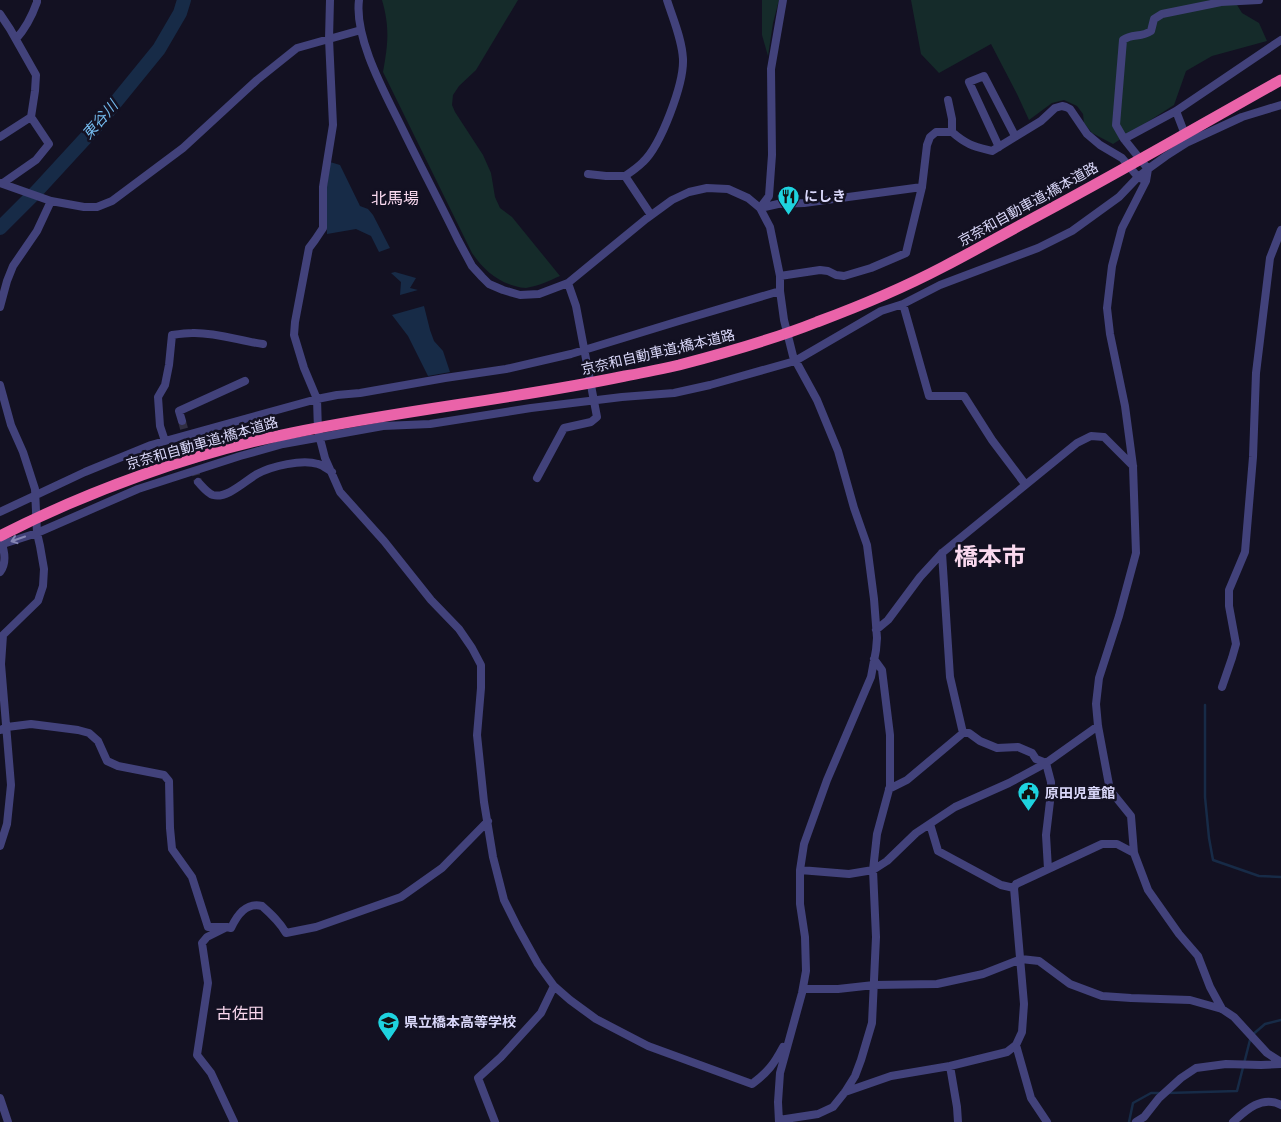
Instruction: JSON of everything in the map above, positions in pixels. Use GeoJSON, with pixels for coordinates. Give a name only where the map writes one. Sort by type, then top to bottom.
{"type":"FeatureCollection","features":[{"type":"Feature","properties":{"kind":"highway","name":"京奈和自動車道;橋本道路"},"geometry":{"type":"LineString","coordinates":[[1,541],[54,510],[123,482],[218,451],[292,433],[319,431],[422,410],[574,387],[674,366],[744,347],[814,323],[941,268],[1108,178],[1281,80]]}},
{"type":"Feature","properties":{"kind":"street"},"geometry":{"type":"LineString","coordinates":[[16,39],[23,31],[37,0]]}},
{"type":"Feature","properties":{"kind":"street"},"geometry":{"type":"LineString","coordinates":[[330,0],[329,39],[333,125],[323,187],[323,228],[309,248],[294,335],[304,368],[317,399],[318,431],[326,458],[340,492],[384,541],[431,600],[458,629],[481,664],[477,735],[480,775],[493,857],[504,900],[538,964],[554,986],[596,1019],[648,1046],[752,1084],[766,1073],[776,1061],[792,1032]]}},
{"type":"Feature","properties":{"kind":"street"},"geometry":{"type":"LineString","coordinates":[[359,0],[358,9],[361,30],[374,69],[472,266],[490,284],[520,295],[539,294],[568,283],[672,200],[689,192],[707,188],[728,189],[748,198],[760,208],[770,227],[780,276],[784,320],[794,358],[817,400],[838,451],[866,545],[874,599],[876,630],[876,650],[874,659],[871,677],[827,780],[804,844],[800,870],[800,904],[805,937],[806,971],[803,989],[780,1073],[779,1121],[818,1114],[833,1107],[855,1076],[872,1023],[876,937],[872,870],[877,834],[890,786],[890,735],[882,670],[874,659]]}},
{"type":"Feature","properties":{"kind":"street"},"geometry":{"type":"LineString","coordinates":[[588,174],[625,176],[644,162],[658,141],[678,91],[683,60],[678,32],[667,0]]}},
{"type":"Feature","properties":{"kind":"street"},"geometry":{"type":"LineString","coordinates":[[760,208],[770,196],[772,155],[771,69],[784,0]]}},
{"type":"Feature","properties":{"kind":"street"},"geometry":{"type":"LineString","coordinates":[[1222,1009],[1210,987],[1198,956],[1179,934],[1148,890],[1134,853],[1131,816],[1110,790],[1098,726],[1096,704],[1099,678],[1119,616],[1136,553],[1133,466],[1125,406],[1110,334],[1107,308],[1112,266],[1122,228],[1146,181],[1148,169],[1124,139],[1116,125],[1122,40],[1128,36],[1146,34],[1151,31],[1154,19],[1162,14],[1221,2],[1259,0]]}},
{"type":"Feature","properties":{"kind":"street"},"geometry":{"type":"LineString","coordinates":[[0,14],[36,75],[31,117],[49,144],[36,160],[4,184]]}},
{"type":"Feature","properties":{"kind":"street"},"geometry":{"type":"LineString","coordinates":[[4,184],[47,200],[84,207],[97,207],[112,201],[183,148],[257,80],[297,48],[361,30]]}},
{"type":"Feature","properties":{"kind":"street"},"geometry":{"type":"LineString","coordinates":[[1124,139],[1176,111],[1281,40]]}},
{"type":"Feature","properties":{"kind":"street"},"geometry":{"type":"LineString","coordinates":[[999,147],[969,82],[984,76],[1015,136]]}},
{"type":"Feature","properties":{"kind":"street"},"geometry":{"type":"LineString","coordinates":[[948,100],[952,119],[952,132]]}},
{"type":"Feature","properties":{"kind":"street"},"geometry":{"type":"LineString","coordinates":[[0,572],[5,563],[1,541],[37,533],[161,481],[319,431],[430,424],[531,408],[674,393],[710,385],[794,358],[882,311],[903,304],[940,285],[1038,248],[1072,231],[1119,197],[1148,169],[1188,142],[1242,117],[1281,105]]}},
{"type":"Feature","properties":{"kind":"street"},"geometry":{"type":"LineString","coordinates":[[780,276],[820,270],[844,276],[871,268],[906,253],[922,188],[927,145],[930,137],[936,132],[952,132],[969,145],[992,151],[1041,120],[1055,108],[1062,106],[1070,109],[1087,134],[1100,145],[1122,158],[1138,177],[1146,181]]}},
{"type":"Feature","properties":{"kind":"street"},"geometry":{"type":"LineString","coordinates":[[1176,111],[1188,142]]}},
{"type":"Feature","properties":{"kind":"street"},"geometry":{"type":"LineString","coordinates":[[0,137],[31,117]]}},
{"type":"Feature","properties":{"kind":"street"},"geometry":{"type":"LineString","coordinates":[[625,176],[651,216]]}},
{"type":"Feature","properties":{"kind":"street"},"geometry":{"type":"LineString","coordinates":[[760,208],[778,204],[804,203],[922,188]]}},
{"type":"Feature","properties":{"kind":"street"},"geometry":{"type":"LineString","coordinates":[[0,307],[13,266],[37,231],[47,200]]}},
{"type":"Feature","properties":{"kind":"street"},"geometry":{"type":"LineString","coordinates":[[1222,687],[1236,644],[1230,606],[1230,590],[1245,552],[1253,457],[1256,373],[1270,258],[1281,230]]}},
{"type":"Feature","properties":{"kind":"street"},"geometry":{"type":"LineString","coordinates":[[537,478],[564,428],[591,422],[597,417],[576,306],[568,283]]}},
{"type":"Feature","properties":{"kind":"street"},"geometry":{"type":"LineString","coordinates":[[0,512],[85,472],[165,441],[317,399],[506,369],[571,354],[780,291]]}},
{"type":"Feature","properties":{"kind":"street"},"geometry":{"type":"LineString","coordinates":[[903,304],[929,396],[964,396],[992,440],[1025,484]]}},
{"type":"Feature","properties":{"kind":"street"},"geometry":{"type":"LineString","coordinates":[[165,441],[160,426],[158,397],[165,385],[170,365],[172,334],[194,333],[263,344]]}},
{"type":"Feature","properties":{"kind":"street"},"geometry":{"type":"LineString","coordinates":[[182,421],[179,411],[245,381]]}},
{"type":"Feature","properties":{"kind":"street"},"geometry":{"type":"LineString","coordinates":[[0,385],[4,414],[11,424],[35,489],[37,533],[44,569],[43,586],[38,601],[3,635],[1,664],[4,708],[3,729],[11,785],[7,824],[0,846]]}},
{"type":"Feature","properties":{"kind":"street"},"geometry":{"type":"LineString","coordinates":[[876,630],[888,620],[920,577],[942,553],[1077,443],[1091,436],[1104,437],[1133,466]]}},
{"type":"Feature","properties":{"kind":"street"},"geometry":{"type":"LineString","coordinates":[[198,482],[209,493],[225,495],[259,473],[274,467],[313,462],[321,464],[332,472]]}},
{"type":"Feature","properties":{"kind":"street"},"geometry":{"type":"LineString","coordinates":[[942,553],[950,677],[963,734]]}},
{"type":"Feature","properties":{"kind":"street"},"geometry":{"type":"LineString","coordinates":[[3,729],[32,724],[89,733],[98,741],[108,761],[118,766],[164,775],[169,781],[172,848],[192,877],[208,927],[231,928],[243,908],[259,904],[276,919],[286,933],[316,927],[401,898],[442,868],[488,821]]}},
{"type":"Feature","properties":{"kind":"street"},"geometry":{"type":"LineString","coordinates":[[800,870],[849,874],[872,870],[887,861],[916,833],[955,807],[1009,783],[1046,763],[1098,726]]}},
{"type":"Feature","properties":{"kind":"street"},"geometry":{"type":"LineString","coordinates":[[888,789],[907,780],[963,734],[969,734],[997,748],[1018,747],[1046,763]]}},
{"type":"Feature","properties":{"kind":"street"},"geometry":{"type":"LineString","coordinates":[[1046,763],[1050,782],[1046,835],[1048,870]]}},
{"type":"Feature","properties":{"kind":"street"},"geometry":{"type":"LineString","coordinates":[[930,824],[938,851],[1002,885],[1014,888]]}},
{"type":"Feature","properties":{"kind":"street"},"geometry":{"type":"LineString","coordinates":[[845,1092],[891,1076],[950,1066],[1007,1052],[1016,1045],[1022,1032],[1024,1004],[1014,888],[1016,884],[1102,844],[1117,844],[1134,853]]}},
{"type":"Feature","properties":{"kind":"street"},"geometry":{"type":"LineString","coordinates":[[227,927],[207,937],[202,943],[208,982],[197,1054],[211,1073],[234,1122]]}},
{"type":"Feature","properties":{"kind":"street"},"geometry":{"type":"LineString","coordinates":[[803,989],[937,984],[983,974],[1021,959],[1039,961],[1070,984],[1102,996],[1190,1000],[1222,1009],[1234,1017],[1267,1053],[1281,1063]]}},
{"type":"Feature","properties":{"kind":"street"},"geometry":{"type":"LineString","coordinates":[[495,1122],[478,1078],[501,1057],[541,1014],[554,986]]}},
{"type":"Feature","properties":{"kind":"street"},"geometry":{"type":"LineString","coordinates":[[1016,1045],[1031,1098],[1047,1122]]}},
{"type":"Feature","properties":{"kind":"street"},"geometry":{"type":"LineString","coordinates":[[1136,1122],[1144,1117],[1159,1098],[1181,1078],[1196,1068],[1226,1064],[1261,1065],[1281,1063]]}},
{"type":"Feature","properties":{"kind":"street"},"geometry":{"type":"LineString","coordinates":[[950,1066],[958,1122]]}},
{"type":"Feature","properties":{"kind":"street"},"geometry":{"type":"LineString","coordinates":[[0,1098],[8,1122]]}},
{"type":"Feature","properties":{"kind":"street"},"geometry":{"type":"LineString","coordinates":[[1233,1122],[1247,1109],[1263,1101],[1276,1102],[1281,1105]]}},
{"type":"Feature","properties":{"kind":"green space"},"geometry":{"type":"Polygon","coordinates":[[[382,0],[518,0],[476,70],[459,86],[453,95],[452,105],[483,155],[491,173],[495,197],[500,208],[512,217],[560,276],[530,287],[518,287],[490,274],[472,253],[383,72],[387,36],[382,0]]]}},
{"type":"Feature","properties":{"kind":"green space"},"geometry":{"type":"Polygon","coordinates":[[[762,0],[779,0],[768,56],[762,35],[762,0]]]}},
{"type":"Feature","properties":{"kind":"green space"},"geometry":{"type":"Polygon","coordinates":[[[911,0],[1234,0],[1242,13],[1259,23],[1267,41],[1212,56],[1186,71],[1174,105],[1113,144],[1092,133],[1084,123],[1083,114],[1077,106],[1064,100],[1052,103],[1029,120],[991,44],[939,73],[921,54],[911,0]]]}},
{"type":"Feature","properties":{"kind":"water"},"geometry":{"type":"Polygon","coordinates":[[[330,162],[340,165],[360,206],[368,209],[373,215],[390,248],[379,252],[371,236],[356,229],[327,234],[326,193],[330,162]]]}},
{"type":"Feature","properties":{"kind":"water"},"geometry":{"type":"Polygon","coordinates":[[[395,272],[416,278],[410,288],[418,290],[400,295],[401,282],[391,273],[395,272]]]}},
{"type":"Feature","properties":{"kind":"water"},"geometry":{"type":"Polygon","coordinates":[[[424,306],[434,341],[443,351],[450,372],[428,376],[408,336],[392,315],[424,306]]]}},
{"type":"Feature","properties":{"kind":"waterway","name":"東谷川"},"geometry":{"type":"LineString","coordinates":[[0,228],[93,130],[159,49],[180,13],[184,0]]}},
{"type":"Feature","properties":{"kind":"waterway"},"geometry":{"type":"LineString","coordinates":[[1205,705],[1205,797],[1213,860],[1259,876],[1281,877]]}},
{"type":"Feature","properties":{"kind":"waterway"},"geometry":{"type":"LineString","coordinates":[[1168,1093],[1237,1091],[1251,1036],[1265,1024],[1281,1020]]}},
{"type":"Feature","properties":{"kind":"waterway"},"geometry":{"type":"LineString","coordinates":[[1129,1122],[1133,1103],[1151,1093],[1162,1093]]}},
{"type":"Feature","properties":{"kind":"tunnel"},"geometry":{"type":"LineString","coordinates":[[182,421],[198,482]]}},
{"type":"Feature","properties":{"kind":"place","name":"にしき"},"geometry":{"type":"Point","coordinates":[788,215]}},
{"type":"Feature","properties":{"kind":"place","name":"原田児童館"},"geometry":{"type":"Point","coordinates":[1029,812]}},
{"type":"Feature","properties":{"kind":"place","name":"県立橋本高等学校"},"geometry":{"type":"Point","coordinates":[388,1041]}},
{"type":"Feature","properties":{"kind":"district","name":"北馬場"},"geometry":{"type":"Point","coordinates":[395,198]}},
{"type":"Feature","properties":{"kind":"district","name":"橋本市"},"geometry":{"type":"Point","coordinates":[990,557]}},
{"type":"Feature","properties":{"kind":"district","name":"古佐田"},"geometry":{"type":"Point","coordinates":[240,1013]}}]}
